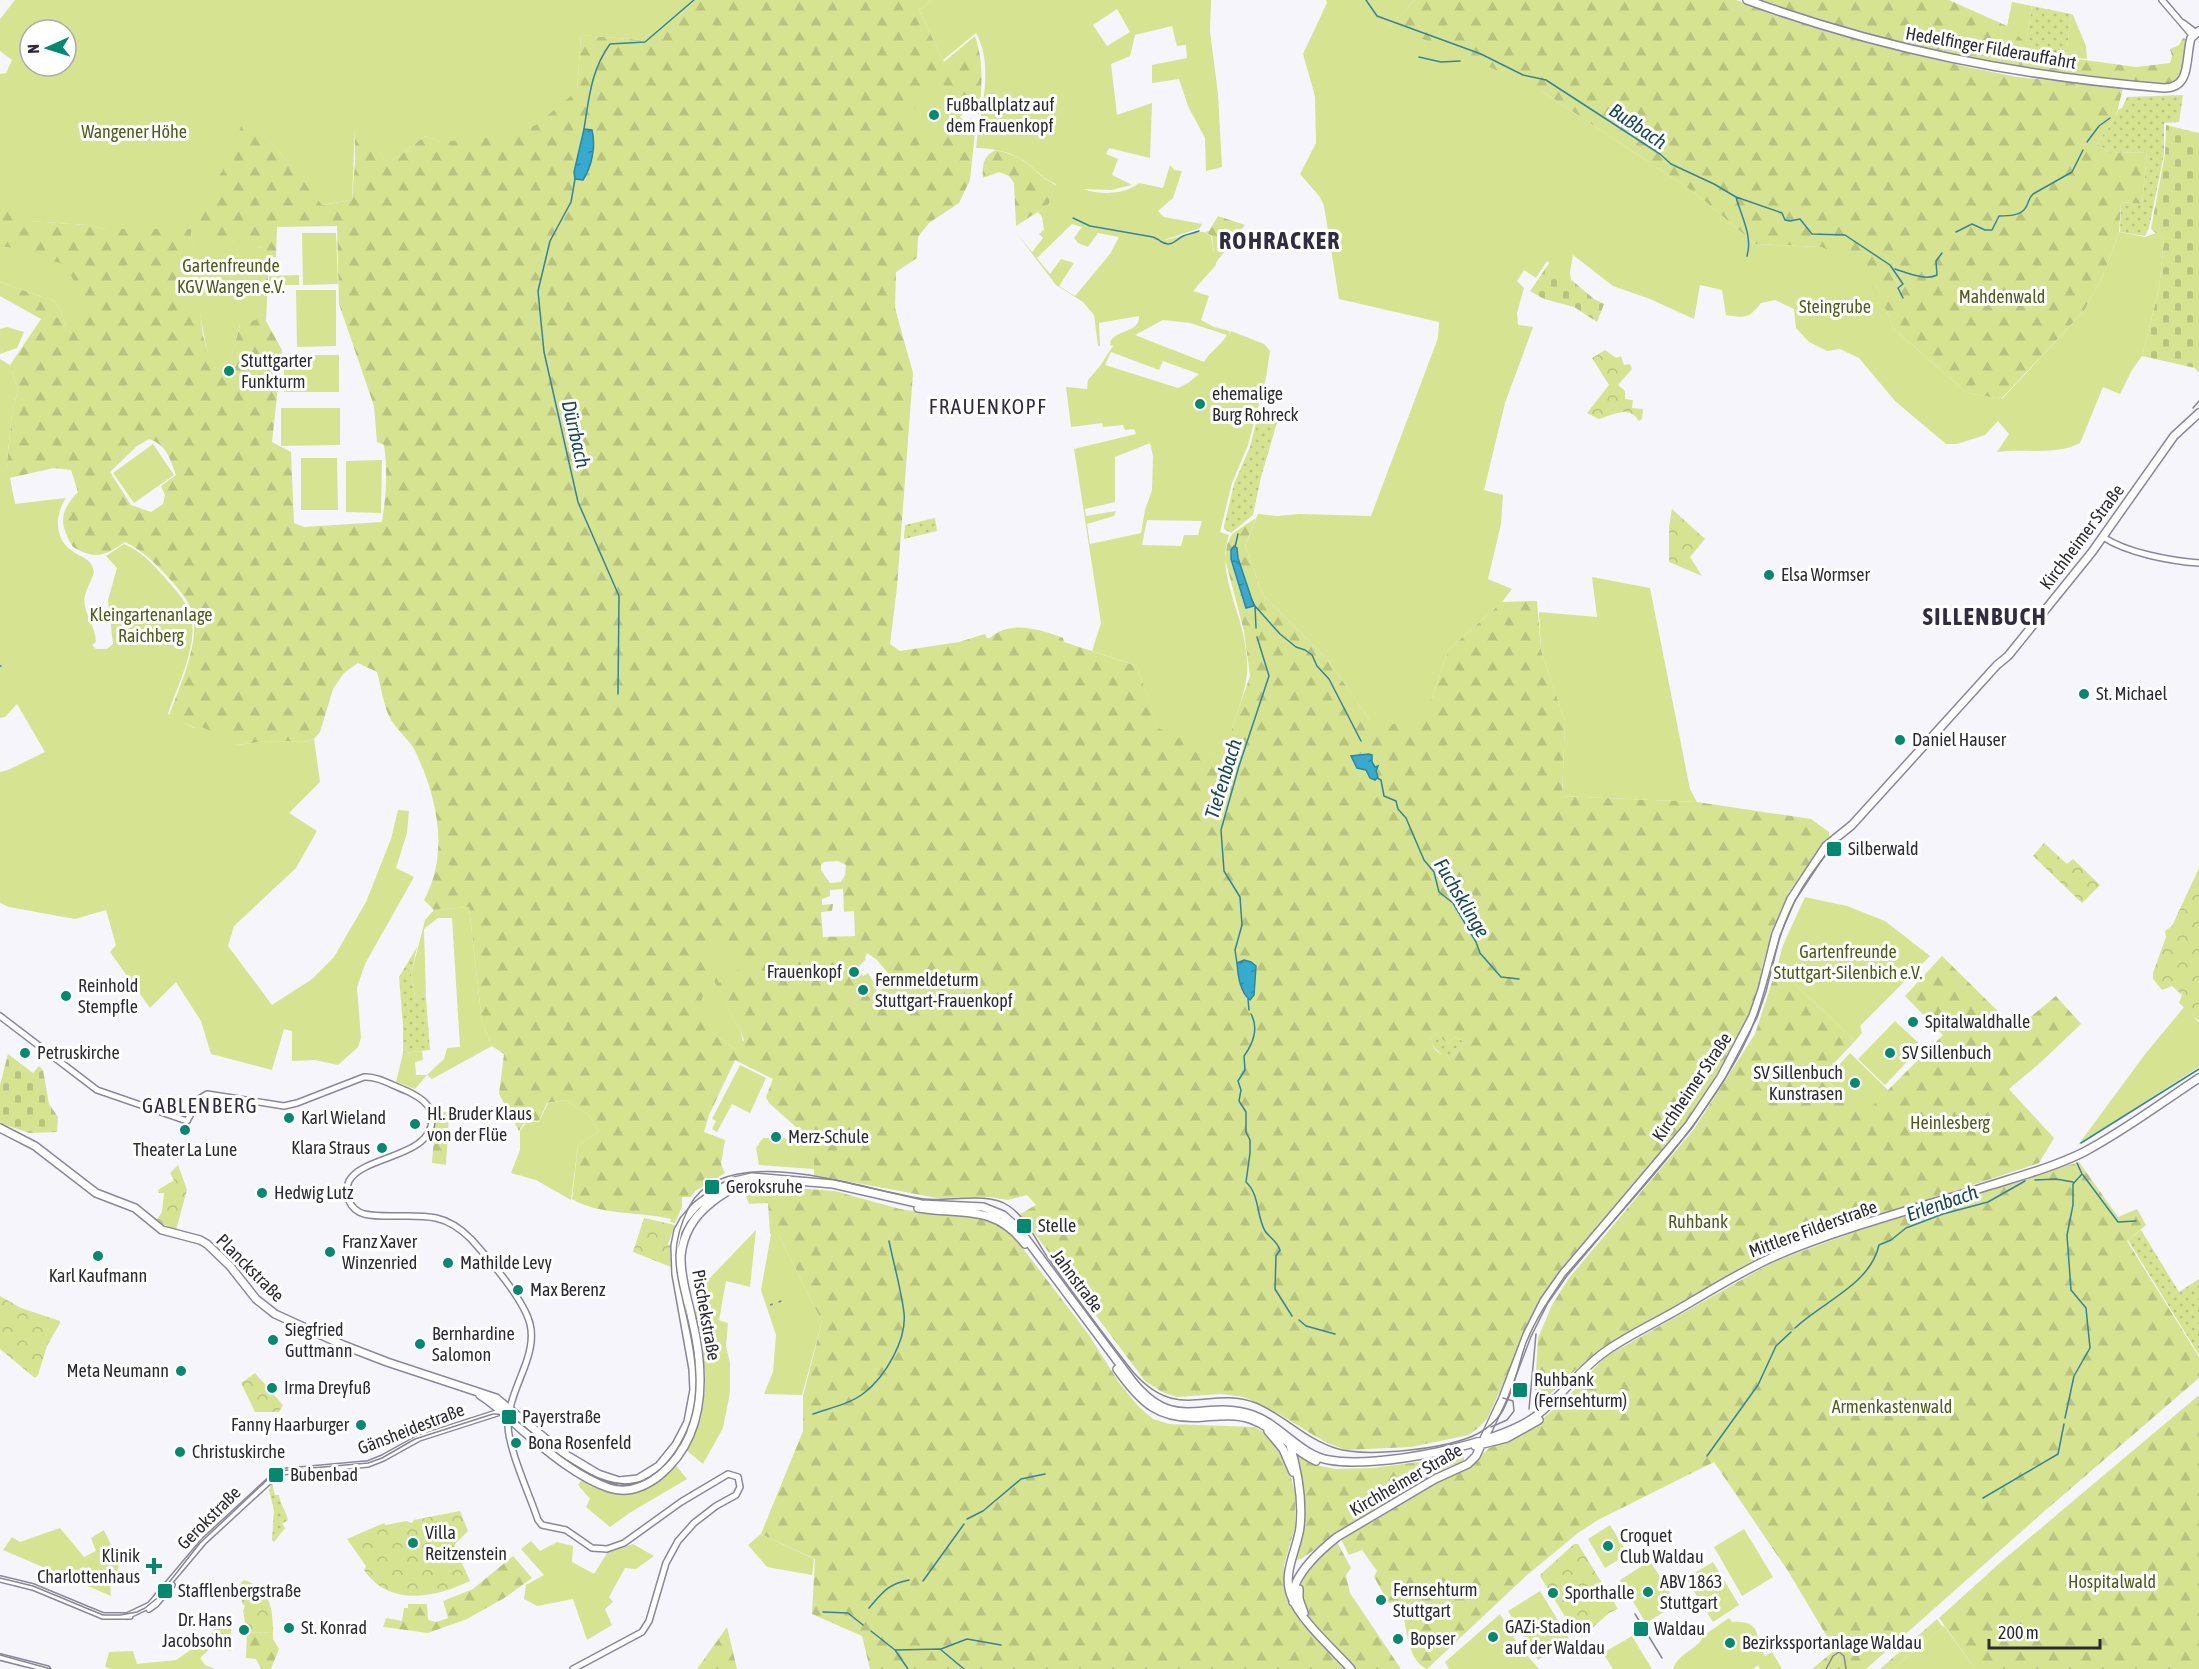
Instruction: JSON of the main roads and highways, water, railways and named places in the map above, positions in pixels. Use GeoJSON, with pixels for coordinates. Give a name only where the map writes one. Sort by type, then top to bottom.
{"type":"FeatureCollection","features":[{"type":"Feature","properties":{"kind":"main road","name":"Hedelfinger Filderauffahrt"},"geometry":{"type":"LineString","coordinates":[[1747,0],[1845,33],[1953,60],[2052,76],[2157,87],[2174,87],[2183,80],[2195,33]]}},
{"type":"Feature","properties":{"kind":"main road","name":"Kirchheimer Straße"},"geometry":{"type":"LineString","coordinates":[[1293,1602],[1296,1586],[1305,1569],[1337,1538],[1442,1475],[1468,1464],[1476,1456],[1506,1390],[1527,1335],[1544,1301],[1563,1274],[1689,1125],[1735,1054],[1748,1030],[1759,1001],[1780,922],[1804,876],[1826,846],[1852,825],[1997,665],[2008,656],[2103,537],[2170,441],[2199,413]]}},
{"type":"Feature","properties":{"kind":"main road","name":"Mittlere Filderstraße"},"geometry":{"type":"LineString","coordinates":[[1263,1424],[1307,1456],[1324,1464],[1339,1466],[1380,1464],[1438,1455],[1483,1442],[1534,1417],[1607,1351],[1738,1274],[1796,1248],[1855,1227],[2040,1170],[2074,1156],[2199,1078]]}},
{"type":"Feature","properties":{"kind":"main road","name":"Planckstraße"},"geometry":{"type":"LineString","coordinates":[[0,1128],[23,1138],[96,1193],[135,1208],[162,1230],[194,1238],[207,1244],[230,1266],[256,1299],[275,1314],[343,1345],[472,1391],[513,1402]]}},
{"type":"Feature","properties":{"kind":"main road","name":"Jahnstraße"},"geometry":{"type":"LineString","coordinates":[[694,1214],[723,1187],[746,1178],[761,1177],[839,1185],[921,1204],[991,1209],[1018,1228],[1133,1382],[1149,1400],[1163,1408],[1181,1413],[1232,1411],[1245,1413],[1267,1421],[1283,1432]]}},
{"type":"Feature","properties":{"kind":"main road","name":"Jahnstraße"},"geometry":{"type":"LineString","coordinates":[[694,1214],[731,1189],[756,1182],[833,1189],[920,1208],[974,1212],[989,1216],[1010,1228],[1021,1239],[1124,1378],[1149,1406],[1177,1418],[1235,1416],[1263,1424]]}},
{"type":"Feature","properties":{"kind":"main road","name":"Pischekstraße"},"geometry":{"type":"LineString","coordinates":[[513,1402],[522,1418],[563,1453],[611,1480],[625,1482],[641,1478],[653,1471],[670,1455],[686,1427],[694,1390],[692,1358],[674,1258],[679,1228],[694,1214]]}},
{"type":"Feature","properties":{"kind":"main road","name":"Pischekstraße"},"geometry":{"type":"LineString","coordinates":[[502,1411],[521,1429],[576,1470],[617,1490],[631,1490],[646,1485],[673,1462],[691,1434],[700,1398],[699,1350],[681,1264],[685,1237],[694,1214]]}},
{"type":"Feature","properties":{"kind":"main road","name":"Mittlere Filderstraße"},"geometry":{"type":"LineString","coordinates":[[1283,1432],[1314,1455],[1340,1462],[1418,1455],[1507,1438],[1530,1426],[1552,1407],[1580,1374]]}},
{"type":"Feature","properties":{"kind":"main road","name":"Planckstraße"},"geometry":{"type":"LineString","coordinates":[[472,1391],[502,1411]]}},
{"type":"Feature","properties":{"kind":"main road"},"geometry":{"type":"LineString","coordinates":[[1530,1426],[1534,1417]]}},
{"type":"Feature","properties":{"kind":"main road"},"geometry":{"type":"LineString","coordinates":[[1492,1422],[1497,1431],[1508,1431]]}},
{"type":"Feature","properties":{"kind":"main road"},"geometry":{"type":"LineString","coordinates":[[1263,1424],[1287,1454],[1300,1501]]}},
{"type":"Feature","properties":{"kind":"main road"},"geometry":{"type":"LineString","coordinates":[[1283,1432],[1296,1466],[1300,1501],[1300,1528],[1288,1582],[1293,1602],[1351,1669]]}},
{"type":"Feature","properties":{"kind":"main road"},"geometry":{"type":"LineString","coordinates":[[1296,1466],[1302,1457],[1307,1456]]}},
{"type":"Feature","properties":{"kind":"main road"},"geometry":{"type":"LineString","coordinates":[[1291,1561],[1299,1568],[1305,1569]]}},
{"type":"Feature","properties":{"kind":"main road"},"geometry":{"type":"LineString","coordinates":[[1300,1578],[1299,1599],[1306,1619]]}},
{"type":"Feature","properties":{"kind":"water"},"geometry":{"type":"Polygon","coordinates":[[[584,129],[592,130],[594,143],[591,162],[583,180],[575,179],[574,172],[584,129]]]}},
{"type":"Feature","properties":{"kind":"water"},"geometry":{"type":"Polygon","coordinates":[[[1234,546],[1237,548],[1238,558],[1254,606],[1246,608],[1231,559],[1231,550],[1234,546]]]}},
{"type":"Feature","properties":{"kind":"water"},"geometry":{"type":"Polygon","coordinates":[[[1372,755],[1375,767],[1378,766],[1376,771],[1378,777],[1375,780],[1370,778],[1366,770],[1357,768],[1351,756],[1372,755]]]}},
{"type":"Feature","properties":{"kind":"water"},"geometry":{"type":"Polygon","coordinates":[[[1244,960],[1256,966],[1254,995],[1250,1000],[1242,988],[1238,973],[1237,963],[1244,960]]]}},
{"type":"Feature","properties":{"kind":"waterway","name":"Dürrbach"},"geometry":{"type":"LineString","coordinates":[[584,129],[595,74],[610,44],[645,42],[694,0]]}},
{"type":"Feature","properties":{"kind":"waterway","name":"Bußbach"},"geometry":{"type":"LineString","coordinates":[[1366,0],[1377,16],[1481,54],[1523,75],[1546,80],[1660,154],[1671,164],[1736,197],[1782,213],[1785,220],[1800,219],[1812,234],[1845,235],[1890,265],[1903,284],[1898,288],[1903,298]]}},
{"type":"Feature","properties":{"kind":"waterway"},"geometry":{"type":"LineString","coordinates":[[1419,57],[1441,62],[1460,61]]}},
{"type":"Feature","properties":{"kind":"waterway","name":"Bußbach"},"geometry":{"type":"LineString","coordinates":[[2087,142],[2099,126],[2110,118]]}},
{"type":"Feature","properties":{"kind":"waterway","name":"Bußbach"},"geometry":{"type":"LineString","coordinates":[[1956,232],[1972,224],[1985,230],[1992,230],[1999,216],[2021,212],[2033,194],[2072,172],[2083,150]]}},
{"type":"Feature","properties":{"kind":"waterway","name":"Dürrbach"},"geometry":{"type":"LineString","coordinates":[[575,179],[571,202],[550,241],[538,291],[544,352],[578,502],[619,596],[618,694]]}},
{"type":"Feature","properties":{"kind":"waterway"},"geometry":{"type":"LineString","coordinates":[[1736,197],[1749,241],[1747,256]]}},
{"type":"Feature","properties":{"kind":"waterway"},"geometry":{"type":"LineString","coordinates":[[1073,218],[1090,226],[1159,240]]}},
{"type":"Feature","properties":{"kind":"waterway"},"geometry":{"type":"LineString","coordinates":[[1160,241],[1170,244],[1183,236],[1199,231]]}},
{"type":"Feature","properties":{"kind":"waterway","name":"Bußbach"},"geometry":{"type":"LineString","coordinates":[[1895,269],[1917,276],[1933,277],[1937,275],[1936,261],[1942,253]]}},
{"type":"Feature","properties":{"kind":"waterway","name":"Tiefenbach"},"geometry":{"type":"LineString","coordinates":[[1235,547],[1238,534]]}},
{"type":"Feature","properties":{"kind":"waterway","name":"Tiefenbach"},"geometry":{"type":"LineString","coordinates":[[1252,600],[1255,606],[1256,628]]}},
{"type":"Feature","properties":{"kind":"waterway"},"geometry":{"type":"LineString","coordinates":[[1255,606],[1280,634],[1296,647],[1312,655],[1317,666],[1329,679],[1361,741]]}},
{"type":"Feature","properties":{"kind":"waterway","name":"Tiefenbach"},"geometry":{"type":"LineString","coordinates":[[1237,963],[1235,950],[1242,925],[1240,897],[1224,871],[1221,830],[1239,766],[1269,676],[1257,637]]}},
{"type":"Feature","properties":{"kind":"waterway","name":"Fuchsklinge"},"geometry":{"type":"LineString","coordinates":[[1377,778],[1381,780],[1384,796],[1396,801],[1424,860],[1434,872],[1439,892],[1453,903],[1480,953],[1501,977],[1519,979]]}},
{"type":"Feature","properties":{"kind":"waterway","name":"Tiefenbach"},"geometry":{"type":"LineString","coordinates":[[1248,999],[1249,1010]]}},
{"type":"Feature","properties":{"kind":"waterway","name":"Tiefenbach"},"geometry":{"type":"LineString","coordinates":[[1251,1014],[1255,1025],[1254,1036],[1244,1056],[1245,1070],[1238,1081],[1241,1090],[1239,1101],[1246,1112],[1246,1132],[1250,1140],[1246,1182],[1254,1193],[1265,1231],[1280,1250],[1276,1256],[1275,1289],[1292,1316]]}},
{"type":"Feature","properties":{"kind":"waterway"},"geometry":{"type":"LineString","coordinates":[[2081,1143],[2199,1069]]}},
{"type":"Feature","properties":{"kind":"waterway"},"geometry":{"type":"LineString","coordinates":[[166,1107],[183,1115],[188,1108]]}},
{"type":"Feature","properties":{"kind":"waterway"},"geometry":{"type":"LineString","coordinates":[[2065,1418],[2074,1376],[2090,1348],[2086,1308],[2071,1290],[2067,1235],[2073,1205],[2073,1184],[2082,1174],[2077,1163]]}},
{"type":"Feature","properties":{"kind":"waterway"},"geometry":{"type":"LineString","coordinates":[[2083,1175],[2118,1222],[2136,1221]]}},
{"type":"Feature","properties":{"kind":"waterway"},"geometry":{"type":"LineString","coordinates":[[2035,1180],[2056,1179],[2073,1182]]}},
{"type":"Feature","properties":{"kind":"waterway","name":"Erlenbach"},"geometry":{"type":"LineString","coordinates":[[1795,1328],[1856,1282],[1874,1259],[1879,1245],[1891,1240],[1906,1228],[1943,1214],[1988,1202],[2025,1181]]}},
{"type":"Feature","properties":{"kind":"waterway"},"geometry":{"type":"LineString","coordinates":[[813,1414],[846,1403],[864,1393],[880,1378],[898,1346],[902,1335],[904,1313],[889,1241]]}},
{"type":"Feature","properties":{"kind":"waterway","name":"Tiefenbach"},"geometry":{"type":"LineString","coordinates":[[1299,1320],[1306,1326],[1335,1334]]}},
{"type":"Feature","properties":{"kind":"waterway","name":"Erlenbach"},"geometry":{"type":"LineString","coordinates":[[1707,1456],[1758,1385],[1776,1346],[1791,1332]]}},
{"type":"Feature","properties":{"kind":"waterway"},"geometry":{"type":"LineString","coordinates":[[1983,1498],[2058,1454],[2064,1424]]}},
{"type":"Feature","properties":{"kind":"waterway"},"geometry":{"type":"LineString","coordinates":[[967,1519],[983,1511],[1021,1479],[1045,1474]]}},
{"type":"Feature","properties":{"kind":"waterway"},"geometry":{"type":"LineString","coordinates":[[923,1581],[964,1524]]}},
{"type":"Feature","properties":{"kind":"waterway"},"geometry":{"type":"LineString","coordinates":[[869,1608],[886,1590],[909,1580]]}},
{"type":"Feature","properties":{"kind":"waterway"},"geometry":{"type":"LineString","coordinates":[[823,1612],[848,1613],[863,1625]]}},
{"type":"Feature","properties":{"kind":"waterway"},"geometry":{"type":"LineString","coordinates":[[871,1631],[895,1650],[940,1649],[964,1669]]}},
{"type":"Feature","properties":{"kind":"waterway"},"geometry":{"type":"LineString","coordinates":[[941,1649],[967,1639],[1001,1645]]}},
{"type":"Feature","properties":{"kind":"waterway"},"geometry":{"type":"LineString","coordinates":[[895,1650],[908,1669]]}},
{"type":"Feature","properties":{"kind":"tram line"},"geometry":{"type":"LineString","coordinates":[[2193,408],[2199,401]]}},
{"type":"Feature","properties":{"kind":"tram line"},"geometry":{"type":"LineString","coordinates":[[0,1578],[33,1586],[103,1615],[137,1612],[156,1599],[200,1543],[278,1471],[368,1463],[382,1458],[415,1439],[493,1414],[500,1414],[517,1421],[587,1473],[616,1483],[630,1484],[650,1477],[665,1464],[680,1444],[688,1427],[696,1391],[694,1355],[676,1265],[678,1240],[683,1220],[689,1207],[707,1186],[733,1175],[764,1172],[798,1174],[834,1180],[924,1199],[979,1198],[990,1199],[1009,1206],[1026,1223],[1059,1273],[1134,1373],[1150,1388],[1165,1396],[1180,1400],[1223,1398],[1256,1403],[1314,1439],[1349,1451],[1408,1450],[1466,1439],[1486,1429],[1502,1412],[1530,1334],[1565,1276],[1683,1139],[1724,1080],[1755,1021],[1790,911],[1820,862],[1839,840]]}},
{"type":"Feature","properties":{"kind":"tram line"},"geometry":{"type":"LineString","coordinates":[[1529,1409],[1536,1334]]}},
{"type":"Feature","properties":{"kind":"tram line"},"geometry":{"type":"LineString","coordinates":[[1491,1427],[1507,1420],[1514,1411],[1513,1401],[1503,1398]]}},
{"type":"Feature","properties":{"kind":"tram line"},"geometry":{"type":"LineString","coordinates":[[1635,1614],[1662,1658]]}},
{"type":"Feature","properties":{"kind":"tram line"},"geometry":{"type":"LineString","coordinates":[[1826,1669],[1833,1656],[1839,1652],[1844,1656],[1846,1669]]}},
{"type":"Feature","properties":{"kind":"tram line"},"geometry":{"type":"LineString","coordinates":[[0,1655],[51,1669]]}},
{"type":"Feature","properties":{"kind":"railway"},"geometry":{"type":"LineString","coordinates":[[770,1305],[787,1299]]}},
{"type":"Feature","properties":{"kind":"place","name":"Fußballplatz auf dem Frauenkopf"},"geometry":{"type":"Point","coordinates":[934,115]}},
{"type":"Feature","properties":{"kind":"place","name":"Stuttgarter Funkturm"},"geometry":{"type":"Point","coordinates":[229,371]}},
{"type":"Feature","properties":{"kind":"place","name":"ehemalige Burg Rohreck"},"geometry":{"type":"Point","coordinates":[1200,404]}},
{"type":"Feature","properties":{"kind":"place","name":"Elsa Wormser"},"geometry":{"type":"Point","coordinates":[1769,575]}},
{"type":"Feature","properties":{"kind":"place","name":"St. Michael"},"geometry":{"type":"Point","coordinates":[2084,694]}},
{"type":"Feature","properties":{"kind":"place","name":"Daniel Hauser"},"geometry":{"type":"Point","coordinates":[1900,740]}},
{"type":"Feature","properties":{"kind":"place","name":"Silberwald"},"geometry":{"type":"Point","coordinates":[1834,849]}},
{"type":"Feature","properties":{"kind":"place","name":"Frauenkopf"},"geometry":{"type":"Point","coordinates":[854,972]}},
{"type":"Feature","properties":{"kind":"place","name":"Fernmeldeturm Stuttgart-Frauenkopf"},"geometry":{"type":"Point","coordinates":[863,990]}},
{"type":"Feature","properties":{"kind":"place","name":"Reinhold Stempfle"},"geometry":{"type":"Point","coordinates":[66,996]}},
{"type":"Feature","properties":{"kind":"place","name":"Spitalwaldhalle"},"geometry":{"type":"Point","coordinates":[1913,1022]}},
{"type":"Feature","properties":{"kind":"place","name":"Petruskirche"},"geometry":{"type":"Point","coordinates":[25,1053]}},
{"type":"Feature","properties":{"kind":"place","name":"SV Sillenbuch"},"geometry":{"type":"Point","coordinates":[1890,1053]}},
{"type":"Feature","properties":{"kind":"place","name":"SV Sillenbuch Kunstrasen"},"geometry":{"type":"Point","coordinates":[1855,1083]}},
{"type":"Feature","properties":{"kind":"place","name":"Karl Wieland"},"geometry":{"type":"Point","coordinates":[289,1118]}},
{"type":"Feature","properties":{"kind":"place","name":"Hl. Bruder Klaus von der Flüe"},"geometry":{"type":"Point","coordinates":[415,1124]}},
{"type":"Feature","properties":{"kind":"place","name":"Theater La Lune"},"geometry":{"type":"Point","coordinates":[185,1130]}},
{"type":"Feature","properties":{"kind":"place","name":"Merz-Schule"},"geometry":{"type":"Point","coordinates":[776,1137]}},
{"type":"Feature","properties":{"kind":"place","name":"Klara Straus"},"geometry":{"type":"Point","coordinates":[382,1148]}},
{"type":"Feature","properties":{"kind":"place","name":"Geroksruhe"},"geometry":{"type":"Point","coordinates":[712,1187]}},
{"type":"Feature","properties":{"kind":"place","name":"Hedwig Lutz"},"geometry":{"type":"Point","coordinates":[262,1193]}},
{"type":"Feature","properties":{"kind":"place","name":"Stelle"},"geometry":{"type":"Point","coordinates":[1024,1226]}},
{"type":"Feature","properties":{"kind":"place","name":"Franz Xaver Winzenried"},"geometry":{"type":"Point","coordinates":[330,1252]}},
{"type":"Feature","properties":{"kind":"place","name":"Karl Kaufmann"},"geometry":{"type":"Point","coordinates":[98,1256]}},
{"type":"Feature","properties":{"kind":"place","name":"Mathilde Levy"},"geometry":{"type":"Point","coordinates":[448,1263]}},
{"type":"Feature","properties":{"kind":"place","name":"Max Berenz"},"geometry":{"type":"Point","coordinates":[518,1290]}},
{"type":"Feature","properties":{"kind":"place","name":"Siegfried Guttmann"},"geometry":{"type":"Point","coordinates":[273,1340]}},
{"type":"Feature","properties":{"kind":"place","name":"Bernhardine Salomon"},"geometry":{"type":"Point","coordinates":[420,1344]}},
{"type":"Feature","properties":{"kind":"place","name":"Meta Neumann"},"geometry":{"type":"Point","coordinates":[181,1371]}},
{"type":"Feature","properties":{"kind":"place","name":"Irma Dreyfuß"},"geometry":{"type":"Point","coordinates":[272,1388]}},
{"type":"Feature","properties":{"kind":"place","name":"Ruhbank (Fernsehturm)"},"geometry":{"type":"Point","coordinates":[1520,1390]}},
{"type":"Feature","properties":{"kind":"place","name":"Payerstraße"},"geometry":{"type":"Point","coordinates":[509,1417]}},
{"type":"Feature","properties":{"kind":"place","name":"Fanny Haarburger"},"geometry":{"type":"Point","coordinates":[361,1425]}},
{"type":"Feature","properties":{"kind":"place","name":"Bona Rosenfeld"},"geometry":{"type":"Point","coordinates":[516,1443]}},
{"type":"Feature","properties":{"kind":"place","name":"Christuskirche"},"geometry":{"type":"Point","coordinates":[180,1452]}},
{"type":"Feature","properties":{"kind":"place","name":"Bubenbad"},"geometry":{"type":"Point","coordinates":[276,1475]}},
{"type":"Feature","properties":{"kind":"place","name":"Villa Reitzenstein"},"geometry":{"type":"Point","coordinates":[413,1543]}},
{"type":"Feature","properties":{"kind":"place","name":"Croquet Club Waldau"},"geometry":{"type":"Point","coordinates":[1608,1546]}},
{"type":"Feature","properties":{"kind":"place","name":"Klinik Charlottenhaus"},"geometry":{"type":"Point","coordinates":[154,1566]}},
{"type":"Feature","properties":{"kind":"place","name":"Stafflenbergstraße"},"geometry":{"type":"Point","coordinates":[165,1591]}},
{"type":"Feature","properties":{"kind":"place","name":"ABV 1863 Stuttgart"},"geometry":{"type":"Point","coordinates":[1648,1592]}},
{"type":"Feature","properties":{"kind":"place","name":"Sporthalle"},"geometry":{"type":"Point","coordinates":[1553,1593]}},
{"type":"Feature","properties":{"kind":"place","name":"Fernsehturm Stuttgart"},"geometry":{"type":"Point","coordinates":[1381,1600]}},
{"type":"Feature","properties":{"kind":"place","name":"St. Konrad"},"geometry":{"type":"Point","coordinates":[289,1628]}},
{"type":"Feature","properties":{"kind":"place","name":"Waldau"},"geometry":{"type":"Point","coordinates":[1641,1629]}},
{"type":"Feature","properties":{"kind":"place","name":"Dr. Hans Jacobsohn"},"geometry":{"type":"Point","coordinates":[244,1630]}},
{"type":"Feature","properties":{"kind":"place","name":"GAZi-Stadion auf der Waldau"},"geometry":{"type":"Point","coordinates":[1493,1637]}},
{"type":"Feature","properties":{"kind":"place","name":"Bopser"},"geometry":{"type":"Point","coordinates":[1398,1639]}},
{"type":"Feature","properties":{"kind":"place","name":"Bezirkssportanlage Waldau"},"geometry":{"type":"Point","coordinates":[1730,1643]}},
{"type":"Feature","properties":{"kind":"district","name":"ROHRACKER"},"geometry":{"type":"Point","coordinates":[1280,241]}},
{"type":"Feature","properties":{"kind":"district","name":"FRAUENKOPF"},"geometry":{"type":"Point","coordinates":[988,407]}},
{"type":"Feature","properties":{"kind":"district","name":"SILLENBUCH"},"geometry":{"type":"Point","coordinates":[1985,617]}},
{"type":"Feature","properties":{"kind":"district","name":"GABLENBERG"},"geometry":{"type":"Point","coordinates":[200,1106]}},
{"type":"Feature","properties":{"kind":"park label","name":"Wangener Höhe"},"geometry":{"type":"Point","coordinates":[134,132]}},
{"type":"Feature","properties":{"kind":"park label","name":"Gartenfreunde KGV Wangen e.V."},"geometry":{"type":"Point","coordinates":[231,276]}},
{"type":"Feature","properties":{"kind":"park label","name":"Mahdenwald"},"geometry":{"type":"Point","coordinates":[2002,297]}},
{"type":"Feature","properties":{"kind":"park label","name":"Steingrube"},"geometry":{"type":"Point","coordinates":[1835,307]}},
{"type":"Feature","properties":{"kind":"park label","name":"Kleingartenanlage Raichberg"},"geometry":{"type":"Point","coordinates":[151,625]}},
{"type":"Feature","properties":{"kind":"park label","name":"Gartenfreunde Stuttgart-Silenbich e.V."},"geometry":{"type":"Point","coordinates":[1848,962]}},
{"type":"Feature","properties":{"kind":"park label","name":"Heinlesberg"},"geometry":{"type":"Point","coordinates":[1950,1123]}},
{"type":"Feature","properties":{"kind":"park label","name":"Ruhbank"},"geometry":{"type":"Point","coordinates":[1698,1222]}},
{"type":"Feature","properties":{"kind":"park label","name":"Armenkastenwald"},"geometry":{"type":"Point","coordinates":[1892,1407]}},
{"type":"Feature","properties":{"kind":"park label","name":"Hospitalwald"},"geometry":{"type":"Point","coordinates":[2112,1582]}}]}
